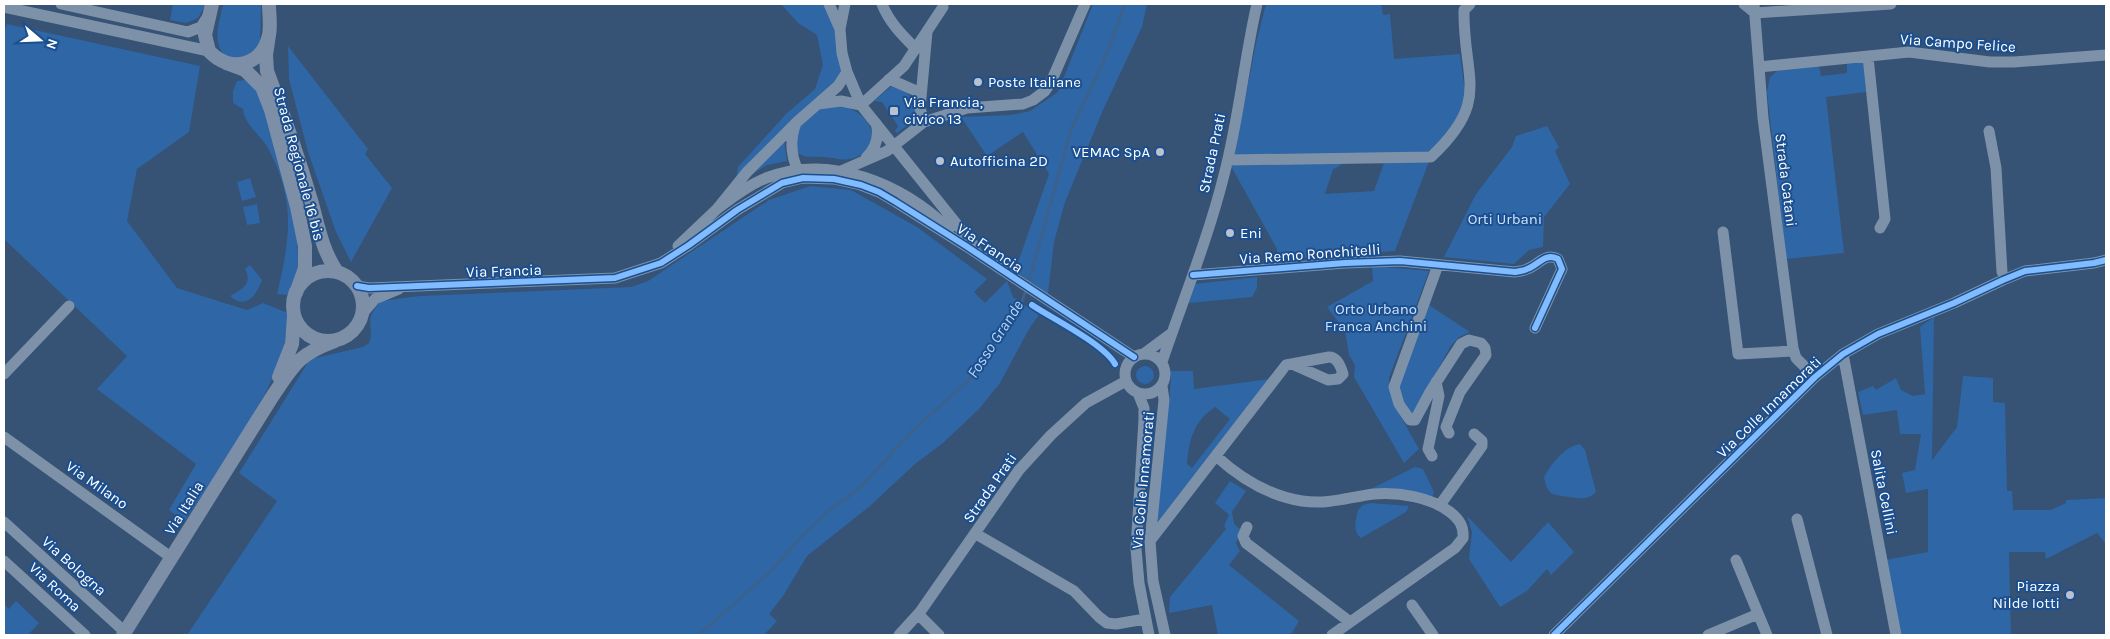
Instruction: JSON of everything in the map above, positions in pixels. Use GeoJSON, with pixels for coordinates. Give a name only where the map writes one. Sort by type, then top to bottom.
{"type":"FeatureCollection","features":[{"type":"Feature","properties":{"kind":"main road","name":"Strada Regionale 16 bis"},"geometry":{"type":"LineString","coordinates":[[269,4],[269,35],[266,55],[268,71],[323,245],[337,272]]}},
{"type":"Feature","properties":{"kind":"main road"},"geometry":{"type":"LineString","coordinates":[[209,51],[205,35],[211,7]]}},
{"type":"Feature","properties":{"kind":"main road"},"geometry":{"type":"LineString","coordinates":[[226,63],[243,64],[253,60],[261,51],[269,35]]}},
{"type":"Feature","properties":{"kind":"main road","name":"Strada Regionale 16 bis"},"geometry":{"type":"LineString","coordinates":[[209,51],[226,63],[245,70],[257,81],[262,87],[271,110],[305,246],[305,268],[296,293]]}},
{"type":"Feature","properties":{"kind":"main road"},"geometry":{"type":"LineString","coordinates":[[337,272],[357,286],[363,303],[362,314],[359,324],[344,338],[335,341],[324,341],[313,338],[304,332],[298,324],[294,314],[296,293],[308,278],[317,273],[337,272]]}},
{"type":"Feature","properties":{"kind":"main road","name":"Via Italia"},"geometry":{"type":"LineString","coordinates":[[272,397],[292,344],[294,314]]}},
{"type":"Feature","properties":{"kind":"main road","name":"Via Italia"},"geometry":{"type":"LineString","coordinates":[[124,634],[272,397],[297,361],[306,353],[335,341]]}},
{"type":"Feature","properties":{"kind":"street"},"geometry":{"type":"LineString","coordinates":[[61,4],[188,32],[201,27],[211,7]]}},
{"type":"Feature","properties":{"kind":"street"},"geometry":{"type":"LineString","coordinates":[[829,4],[840,29]]}},
{"type":"Feature","properties":{"kind":"street"},"geometry":{"type":"LineString","coordinates":[[845,4],[840,29],[842,53],[847,72]]}},
{"type":"Feature","properties":{"kind":"street"},"geometry":{"type":"LineString","coordinates":[[882,4],[897,30],[916,49]]}},
{"type":"Feature","properties":{"kind":"street","name":"Via Francia"},"geometry":{"type":"LineString","coordinates":[[825,178],[895,145],[924,122],[966,108],[1023,104],[1033,100],[1051,82],[1085,4]]}},
{"type":"Feature","properties":{"kind":"street","name":"Strada Prati"},"geometry":{"type":"LineString","coordinates":[[1162,362],[1222,185],[1257,4]]}},
{"type":"Feature","properties":{"kind":"street"},"geometry":{"type":"LineString","coordinates":[[1228,160],[1431,157],[1456,130],[1465,114],[1469,101],[1471,80],[1464,29],[1464,10],[1470,4]]}},
{"type":"Feature","properties":{"kind":"street"},"geometry":{"type":"LineString","coordinates":[[1744,4],[1755,8],[1891,4]]}},
{"type":"Feature","properties":{"kind":"street"},"geometry":{"type":"LineString","coordinates":[[4,7],[209,51]]}},
{"type":"Feature","properties":{"kind":"street"},"geometry":{"type":"LineString","coordinates":[[817,104],[841,101],[861,105],[904,66],[943,7]]}},
{"type":"Feature","properties":{"kind":"street","name":"Strada Catani"},"geometry":{"type":"LineString","coordinates":[[1755,8],[1765,138],[1794,351],[1796,358],[1815,377]]}},
{"type":"Feature","properties":{"kind":"street"},"geometry":{"type":"LineString","coordinates":[[924,122],[920,108],[927,31]]}},
{"type":"Feature","properties":{"kind":"street","name":"Via Campo Felice"},"geometry":{"type":"LineString","coordinates":[[1759,67],[1909,52],[1990,62],[2106,55]]}},
{"type":"Feature","properties":{"kind":"street"},"geometry":{"type":"LineString","coordinates":[[1868,57],[1885,219],[1880,228]]}},
{"type":"Feature","properties":{"kind":"street","name":"Via Francia"},"geometry":{"type":"LineString","coordinates":[[650,267],[680,244],[717,209],[747,172],[797,122],[838,86],[847,72]]}},
{"type":"Feature","properties":{"kind":"street","name":"Via Francia"},"geometry":{"type":"LineString","coordinates":[[847,72],[861,105],[895,145],[959,229],[992,264]]}},
{"type":"Feature","properties":{"kind":"street"},"geometry":{"type":"LineString","coordinates":[[890,79],[922,93]]}},
{"type":"Feature","properties":{"kind":"street"},"geometry":{"type":"LineString","coordinates":[[958,111],[963,99]]}},
{"type":"Feature","properties":{"kind":"street"},"geometry":{"type":"LineString","coordinates":[[863,161],[875,147],[878,130],[875,121]]}},
{"type":"Feature","properties":{"kind":"street"},"geometry":{"type":"LineString","coordinates":[[797,122],[793,134],[792,147],[801,175]]}},
{"type":"Feature","properties":{"kind":"street"},"geometry":{"type":"LineString","coordinates":[[1989,131],[1996,168],[2002,272]]}},
{"type":"Feature","properties":{"kind":"street","name":"Via Francia"},"geometry":{"type":"LineString","coordinates":[[717,209],[763,179],[839,171],[865,177],[894,189],[937,218],[966,246]]}},
{"type":"Feature","properties":{"kind":"street","name":"Via Francia"},"geometry":{"type":"LineString","coordinates":[[357,286],[369,288],[607,280],[631,274],[672,256],[737,210],[769,190],[801,175],[853,183],[879,192],[1045,298],[1139,355]]}},
{"type":"Feature","properties":{"kind":"street"},"geometry":{"type":"LineString","coordinates":[[879,192],[894,189]]}},
{"type":"Feature","properties":{"kind":"street"},"geometry":{"type":"LineString","coordinates":[[1723,232],[1738,354],[1794,351]]}},
{"type":"Feature","properties":{"kind":"street","name":"Via Remo Ronchitelli"},"geometry":{"type":"LineString","coordinates":[[1193,275],[1345,263],[1400,262],[1515,272],[1526,270],[1548,257],[1555,257],[1560,262],[1562,269],[1535,328]]}},
{"type":"Feature","properties":{"kind":"street","name":"Via Colle Innamorati"},"geometry":{"type":"LineString","coordinates":[[1554,635],[1815,377],[1843,354],[1878,334],[2025,271],[2094,264],[2106,260]]}},
{"type":"Feature","properties":{"kind":"street"},"geometry":{"type":"LineString","coordinates":[[1438,265],[1394,381],[1394,392],[1402,410],[1410,420],[1415,420],[1436,382],[1464,342],[1473,340],[1483,345],[1486,352],[1484,359],[1460,392],[1451,410],[1446,427],[1449,433]]}},
{"type":"Feature","properties":{"kind":"street"},"geometry":{"type":"LineString","coordinates":[[1972,294],[1973,289],[2002,272],[2025,271]]}},
{"type":"Feature","properties":{"kind":"street","name":"Via Francia"},"geometry":{"type":"LineString","coordinates":[[362,314],[375,300],[403,287]]}},
{"type":"Feature","properties":{"kind":"street"},"geometry":{"type":"LineString","coordinates":[[4,374],[69,306]]}},
{"type":"Feature","properties":{"kind":"street"},"geometry":{"type":"LineString","coordinates":[[1139,355],[1152,354],[1162,362],[1166,374],[1162,386],[1151,394],[1138,393],[1133,390],[1126,381],[1126,368],[1139,355],[1172,333]]}},
{"type":"Feature","properties":{"kind":"street","name":"Salita Cellini"},"geometry":{"type":"LineString","coordinates":[[1843,354],[1896,635]]}},
{"type":"Feature","properties":{"kind":"street"},"geometry":{"type":"LineString","coordinates":[[1150,541],[1286,365],[1292,364]]}},
{"type":"Feature","properties":{"kind":"street","name":"Strada Prati"},"geometry":{"type":"LineString","coordinates":[[899,635],[918,614],[976,534],[1019,470],[1051,435],[1086,403],[1126,381]]}},
{"type":"Feature","properties":{"kind":"street"},"geometry":{"type":"LineString","coordinates":[[1432,456],[1428,448],[1439,396],[1436,382]]}},
{"type":"Feature","properties":{"kind":"street","name":"Via Colle Innamorati"},"geometry":{"type":"LineString","coordinates":[[1162,386],[1164,400],[1150,541],[1153,581],[1166,635]]}},
{"type":"Feature","properties":{"kind":"street"},"geometry":{"type":"LineString","coordinates":[[1138,393],[1143,403],[1144,419],[1136,557],[1149,635]]}},
{"type":"Feature","properties":{"kind":"street"},"geometry":{"type":"LineString","coordinates":[[1440,505],[1482,446],[1482,441],[1474,434]]}},
{"type":"Feature","properties":{"kind":"street","name":"Via Milano"},"geometry":{"type":"LineString","coordinates":[[4,437],[172,558]]}},
{"type":"Feature","properties":{"kind":"street"},"geometry":{"type":"LineString","coordinates":[[1216,456],[1235,472],[1255,484],[1284,497],[1304,501],[1336,501],[1372,494],[1392,494],[1440,505],[1454,515],[1462,526],[1463,538],[1460,544],[1332,635]]}},
{"type":"Feature","properties":{"kind":"street"},"geometry":{"type":"LineString","coordinates":[[1797,519],[1827,635]]}},
{"type":"Feature","properties":{"kind":"street","name":"Via Bologna"},"geometry":{"type":"LineString","coordinates":[[4,522],[124,634]]}},
{"type":"Feature","properties":{"kind":"street"},"geometry":{"type":"LineString","coordinates":[[1247,527],[1243,536],[1246,543],[1350,622]]}},
{"type":"Feature","properties":{"kind":"street"},"geometry":{"type":"LineString","coordinates":[[976,534],[1074,591],[1107,623],[1116,624],[1145,619]]}},
{"type":"Feature","properties":{"kind":"street","name":"Via Roma"},"geometry":{"type":"LineString","coordinates":[[4,560],[85,635]]}},
{"type":"Feature","properties":{"kind":"street"},"geometry":{"type":"LineString","coordinates":[[1736,560],[1767,635]]}},
{"type":"Feature","properties":{"kind":"street"},"geometry":{"type":"LineString","coordinates":[[1412,605],[1433,635]]}},
{"type":"Feature","properties":{"kind":"street"},"geometry":{"type":"LineString","coordinates":[[918,614],[939,635]]}},
{"type":"Feature","properties":{"kind":"street"},"geometry":{"type":"LineString","coordinates":[[1708,635],[1758,614]]}},
{"type":"Feature","properties":{"kind":"green space"},"geometry":{"type":"Polygon","coordinates":[[[173,4],[206,4],[198,18],[186,23],[170,20],[173,4]]]}},
{"type":"Feature","properties":{"kind":"green space"},"geometry":{"type":"Polygon","coordinates":[[[223,4],[261,4],[260,42],[258,48],[241,60],[225,56],[218,44],[217,37],[223,4]]]}},
{"type":"Feature","properties":{"kind":"green space"},"geometry":{"type":"Polygon","coordinates":[[[781,4],[825,4],[836,30],[847,72],[736,179],[738,167],[786,114],[815,89],[823,65],[817,35],[798,23],[781,4]]]}},
{"type":"Feature","properties":{"kind":"green space"},"geometry":{"type":"Polygon","coordinates":[[[1093,4],[1147,4],[1142,27],[1103,110],[1065,202],[1054,242],[1048,294],[1015,271],[1049,174],[1023,132],[987,156],[961,117],[1011,115],[1030,111],[1058,92],[1093,4]]]}},
{"type":"Feature","properties":{"kind":"green space"},"geometry":{"type":"Polygon","coordinates":[[[1266,4],[1381,4],[1383,15],[1390,14],[1394,59],[1460,54],[1466,100],[1456,122],[1432,151],[1422,155],[1355,155],[1333,169],[1325,194],[1374,191],[1385,160],[1430,159],[1395,251],[1277,260],[1277,249],[1232,168],[1256,43],[1266,4]]]}},
{"type":"Feature","properties":{"kind":"green space"},"geometry":{"type":"Polygon","coordinates":[[[7,24],[200,66],[189,132],[137,169],[127,221],[177,288],[247,310],[263,303],[288,313],[284,352],[266,392],[235,446],[184,522],[169,510],[196,464],[97,389],[127,356],[4,239],[4,32],[7,24]]]}},
{"type":"Feature","properties":{"kind":"green space"},"geometry":{"type":"Polygon","coordinates":[[[288,46],[368,149],[365,154],[392,188],[351,262],[336,232],[308,152],[289,79],[288,46]]]}},
{"type":"Feature","properties":{"kind":"green space"},"geometry":{"type":"Polygon","coordinates":[[[1863,61],[1866,92],[1826,97],[1844,253],[1786,259],[1767,92],[1770,77],[1777,71],[1819,66],[1821,76],[1847,73],[1847,63],[1863,61]]]}},
{"type":"Feature","properties":{"kind":"green space"},"geometry":{"type":"Polygon","coordinates":[[[245,80],[259,92],[279,161],[297,236],[299,278],[291,292],[286,295],[277,294],[287,238],[287,204],[278,169],[269,150],[246,120],[243,109],[233,103],[233,91],[237,81],[245,80]]]}},
{"type":"Feature","properties":{"kind":"green space"},"geometry":{"type":"Polygon","coordinates":[[[893,85],[905,90],[916,102],[915,120],[897,133],[895,131],[898,126],[882,102],[874,101],[893,85]]]}},
{"type":"Feature","properties":{"kind":"green space"},"geometry":{"type":"Polygon","coordinates":[[[841,106],[852,110],[868,123],[872,131],[872,140],[869,148],[862,154],[850,159],[806,156],[797,152],[795,141],[799,128],[817,109],[841,106]]]}},
{"type":"Feature","properties":{"kind":"green space","name":"Orti Urbani"},"geometry":{"type":"Polygon","coordinates":[[[1547,126],[1559,147],[1555,151],[1570,184],[1544,217],[1543,247],[1529,250],[1514,264],[1444,257],[1476,194],[1512,147],[1516,136],[1547,126]]]}},
{"type":"Feature","properties":{"kind":"green space"},"geometry":{"type":"Polygon","coordinates":[[[784,140],[787,161],[767,165],[749,176],[784,140]]]}},
{"type":"Feature","properties":{"kind":"green space"},"geometry":{"type":"Polygon","coordinates":[[[250,178],[256,197],[242,201],[237,182],[250,178]]]}},
{"type":"Feature","properties":{"kind":"green space"},"geometry":{"type":"Polygon","coordinates":[[[810,186],[851,190],[917,227],[987,279],[974,292],[985,303],[1007,281],[1013,297],[1039,315],[1029,329],[1000,383],[979,409],[870,506],[807,556],[783,596],[769,614],[777,621],[764,635],[187,635],[277,501],[239,473],[310,359],[363,347],[369,343],[371,337],[370,319],[381,301],[420,296],[631,287],[648,281],[769,200],[810,186]]]}},
{"type":"Feature","properties":{"kind":"green space"},"geometry":{"type":"Polygon","coordinates":[[[257,204],[260,223],[247,225],[243,207],[257,204]]]}},
{"type":"Feature","properties":{"kind":"green space"},"geometry":{"type":"Polygon","coordinates":[[[250,265],[262,280],[254,295],[250,299],[241,302],[230,296],[245,286],[248,279],[245,269],[250,265]]]}},
{"type":"Feature","properties":{"kind":"green space","name":"Orto Urbano Franca Anchini"},"geometry":{"type":"Polygon","coordinates":[[[1372,266],[1429,271],[1389,378],[1396,406],[1419,449],[1404,463],[1354,377],[1355,365],[1349,355],[1345,331],[1327,307],[1373,281],[1372,266]]]}},
{"type":"Feature","properties":{"kind":"green space"},"geometry":{"type":"Polygon","coordinates":[[[1257,277],[1257,288],[1252,297],[1189,303],[1195,284],[1257,277]]]}},
{"type":"Feature","properties":{"kind":"green space"},"geometry":{"type":"Polygon","coordinates":[[[1429,305],[1470,332],[1459,337],[1450,347],[1413,416],[1407,410],[1398,385],[1429,305]]]}},
{"type":"Feature","properties":{"kind":"green space"},"geometry":{"type":"Polygon","coordinates":[[[1934,317],[1932,460],[1957,427],[1963,376],[1993,378],[1993,402],[2005,403],[2007,491],[2012,491],[2013,510],[2051,510],[2066,503],[2066,500],[2106,498],[2106,544],[2097,533],[2046,559],[2045,552],[2009,552],[2011,635],[1900,635],[1885,560],[1928,552],[1928,489],[1906,493],[1902,473],[1915,470],[1921,434],[1900,434],[1897,410],[1863,415],[1858,392],[1873,386],[1876,390],[1896,378],[1901,390],[1913,396],[1925,394],[1920,327],[1934,317]]]}},
{"type":"Feature","properties":{"kind":"green space"},"geometry":{"type":"Polygon","coordinates":[[[1145,366],[1151,369],[1154,375],[1151,381],[1145,384],[1139,381],[1136,375],[1139,369],[1145,366]]]}},
{"type":"Feature","properties":{"kind":"green space"},"geometry":{"type":"Polygon","coordinates":[[[1167,371],[1193,371],[1194,389],[1270,379],[1154,527],[1169,403],[1171,376],[1167,371]],[[1215,407],[1202,418],[1191,439],[1187,464],[1192,468],[1230,419],[1215,407]]]}},
{"type":"Feature","properties":{"kind":"green space"},"geometry":{"type":"Polygon","coordinates":[[[1580,444],[1585,450],[1596,492],[1587,498],[1560,496],[1552,493],[1547,488],[1544,477],[1563,452],[1580,444]]]}},
{"type":"Feature","properties":{"kind":"green space"},"geometry":{"type":"Polygon","coordinates":[[[1415,467],[1423,469],[1434,492],[1431,501],[1371,489],[1415,467]]]}},
{"type":"Feature","properties":{"kind":"green space"},"geometry":{"type":"Polygon","coordinates":[[[1230,481],[1246,491],[1232,512],[1234,524],[1241,530],[1236,543],[1240,551],[1229,565],[1299,621],[1292,633],[1287,635],[1218,635],[1212,605],[1169,613],[1170,597],[1226,529],[1224,526],[1229,515],[1215,503],[1230,481]]]}},
{"type":"Feature","properties":{"kind":"green space"},"geometry":{"type":"Polygon","coordinates":[[[1371,503],[1409,506],[1406,512],[1361,538],[1356,532],[1358,510],[1363,505],[1371,503]]]}},
{"type":"Feature","properties":{"kind":"green space"},"geometry":{"type":"Polygon","coordinates":[[[1467,516],[1511,562],[1548,522],[1574,552],[1551,575],[1547,569],[1527,591],[1500,607],[1469,559],[1472,532],[1467,516]]]}},
{"type":"Feature","properties":{"kind":"green space"},"geometry":{"type":"Polygon","coordinates":[[[16,601],[39,623],[28,635],[6,635],[4,633],[4,604],[9,609],[16,601]]]}},
{"type":"Feature","properties":{"kind":"waterway","name":"Fosso Grande"},"geometry":{"type":"LineString","coordinates":[[1028,284],[1071,130],[1106,56],[1125,4]]}},
{"type":"Feature","properties":{"kind":"waterway","name":"Fosso Grande"},"geometry":{"type":"LineString","coordinates":[[699,635],[773,569],[799,539],[833,507],[860,488],[910,433],[970,379],[1021,304],[1026,290]]}},
{"type":"Feature","properties":{"kind":"cycle path"},"geometry":{"type":"LineString","coordinates":[[357,286],[369,288],[615,278],[661,263],[737,210],[782,183],[803,178],[834,179],[861,185],[879,192],[896,202],[1134,357]]}},
{"type":"Feature","properties":{"kind":"cycle path"},"geometry":{"type":"LineString","coordinates":[[1193,275],[1345,263],[1400,261],[1515,272],[1526,270],[1546,258],[1553,257],[1558,259],[1562,269],[1535,328]]}},
{"type":"Feature","properties":{"kind":"cycle path"},"geometry":{"type":"LineString","coordinates":[[1554,635],[1815,377],[1843,354],[1878,334],[2025,271],[2106,260]]}},
{"type":"Feature","properties":{"kind":"cycle path"},"geometry":{"type":"LineString","coordinates":[[1032,305],[1089,340],[1109,356],[1115,364]]}},
{"type":"Feature","properties":{"kind":"place","name":"Poste Italiane"},"geometry":{"type":"Point","coordinates":[978,82]}},
{"type":"Feature","properties":{"kind":"place","name":"Via Francia, civico 13"},"geometry":{"type":"Point","coordinates":[894,111]}},
{"type":"Feature","properties":{"kind":"place","name":"VEMAC SpA"},"geometry":{"type":"Point","coordinates":[1160,152]}},
{"type":"Feature","properties":{"kind":"place","name":"Autofficina 2D"},"geometry":{"type":"Point","coordinates":[940,161]}},
{"type":"Feature","properties":{"kind":"place","name":"Eni"},"geometry":{"type":"Point","coordinates":[1230,233]}},
{"type":"Feature","properties":{"kind":"place","name":"Piazza Nilde Iotti"},"geometry":{"type":"Point","coordinates":[2070,595]}}]}
